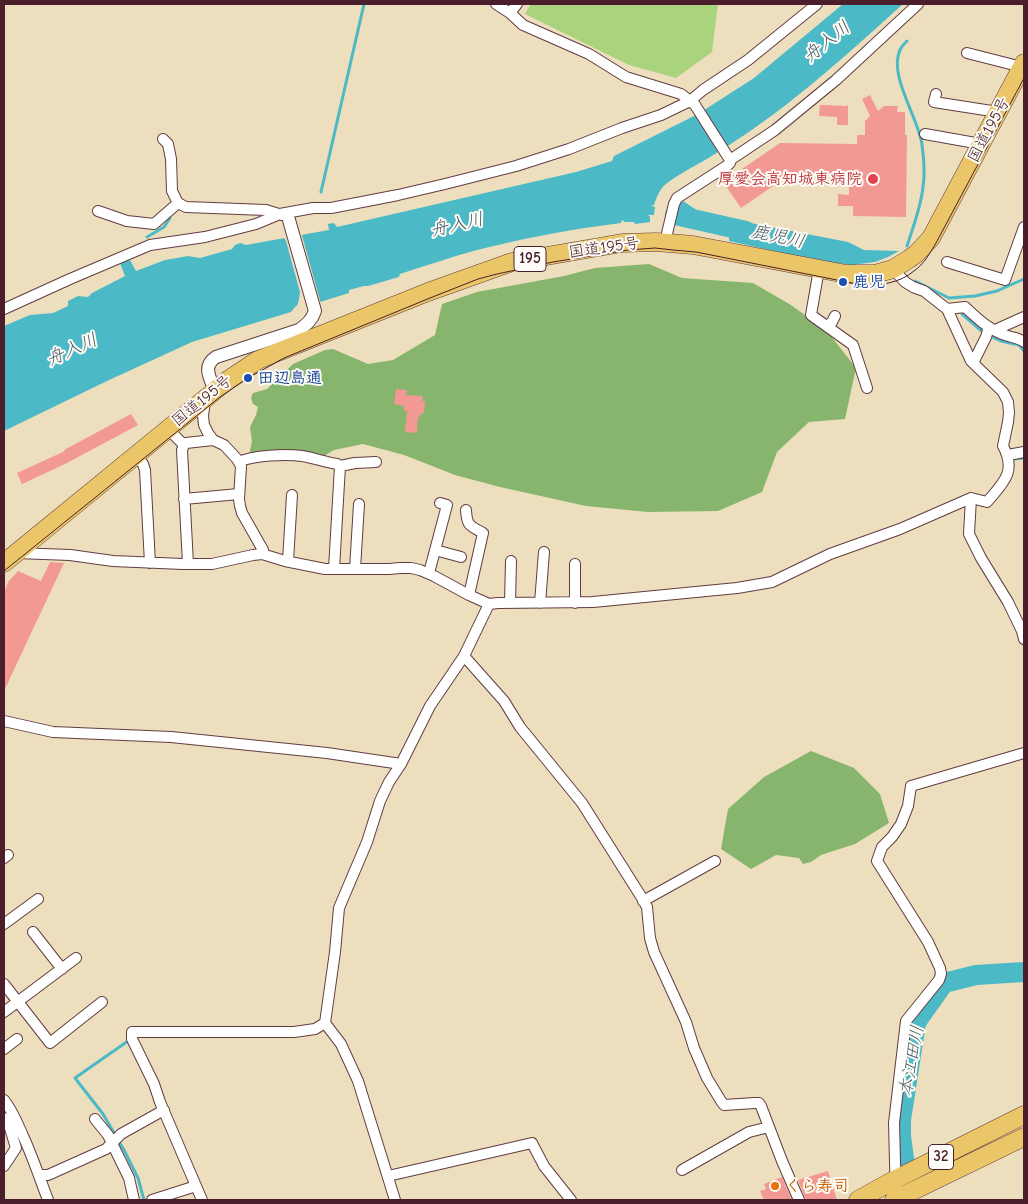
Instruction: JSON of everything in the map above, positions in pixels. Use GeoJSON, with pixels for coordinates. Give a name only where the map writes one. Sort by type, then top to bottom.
{"type":"FeatureCollection","features":[{"type":"Feature","properties":{"kind":"highway","name":"国道195号"},"geometry":{"type":"LineString","coordinates":[[10,558],[234,375],[258,360],[428,292],[512,262],[622,243],[665,242],[693,245],[846,274],[875,274],[893,269],[916,254],[931,238],[998,112],[1021,73]]}},
{"type":"Feature","properties":{"kind":"highway","name":"32"},"geometry":{"type":"LineString","coordinates":[[858,1200],[1024,1115]]}},
{"type":"Feature","properties":{"kind":"highway","name":"32"},"geometry":{"type":"LineString","coordinates":[[896,1200],[1024,1137]]}},
{"type":"Feature","properties":{"kind":"street"},"geometry":{"type":"LineString","coordinates":[[496,4],[523,25],[589,54],[626,77],[681,94],[693,103],[729,158],[730,163],[677,198],[665,242]]}},
{"type":"Feature","properties":{"kind":"street"},"geometry":{"type":"LineString","coordinates":[[510,14],[517,4]]}},
{"type":"Feature","properties":{"kind":"street"},"geometry":{"type":"LineString","coordinates":[[4,309],[70,278],[150,246],[205,237],[313,208],[331,208],[398,195],[516,166],[569,149],[693,103],[704,90],[748,60],[803,8],[817,4]]}},
{"type":"Feature","properties":{"kind":"street"},"geometry":{"type":"LineString","coordinates":[[729,158],[775,130],[836,80],[918,4]]}},
{"type":"Feature","properties":{"kind":"street"},"geometry":{"type":"LineString","coordinates":[[967,53],[1021,73]]}},
{"type":"Feature","properties":{"kind":"street"},"geometry":{"type":"LineString","coordinates":[[936,94],[934,102],[998,112]]}},
{"type":"Feature","properties":{"kind":"street"},"geometry":{"type":"LineString","coordinates":[[925,134],[981,144]]}},
{"type":"Feature","properties":{"kind":"street"},"geometry":{"type":"LineString","coordinates":[[163,139],[168,144],[172,159],[172,191],[178,203],[186,207],[266,210],[284,217]]}},
{"type":"Feature","properties":{"kind":"street"},"geometry":{"type":"LineString","coordinates":[[98,211],[127,221],[154,224],[178,203]]}},
{"type":"Feature","properties":{"kind":"street"},"geometry":{"type":"LineString","coordinates":[[213,440],[204,424],[203,416],[210,396],[208,366],[210,361],[216,357],[299,330],[310,322],[315,311],[284,217]]}},
{"type":"Feature","properties":{"kind":"street"},"geometry":{"type":"LineString","coordinates":[[947,262],[1005,280],[1020,252],[1024,227]]}},
{"type":"Feature","properties":{"kind":"street"},"geometry":{"type":"LineString","coordinates":[[819,269],[811,315],[853,345],[867,388]]}},
{"type":"Feature","properties":{"kind":"street"},"geometry":{"type":"LineString","coordinates":[[10,558],[70,555],[114,561],[212,564],[262,554],[334,570],[411,568],[429,574],[489,604],[510,602],[575,603],[702,592],[772,582],[830,554],[900,529],[971,498],[987,502],[1006,480],[1009,471],[1008,455],[1002,446],[1008,422],[1008,402],[1003,392],[971,361],[947,309],[924,291],[905,282],[893,269]]}},
{"type":"Feature","properties":{"kind":"street"},"geometry":{"type":"LineString","coordinates":[[947,309],[965,307],[984,324],[1005,335],[1021,339],[1024,342]]}},
{"type":"Feature","properties":{"kind":"street"},"geometry":{"type":"LineString","coordinates":[[827,326],[835,316]]}},
{"type":"Feature","properties":{"kind":"street"},"geometry":{"type":"LineString","coordinates":[[973,363],[992,328],[1024,317]]}},
{"type":"Feature","properties":{"kind":"street"},"geometry":{"type":"LineString","coordinates":[[168,429],[184,445]]}},
{"type":"Feature","properties":{"kind":"street"},"geometry":{"type":"LineString","coordinates":[[188,564],[182,450],[186,442],[213,440],[224,445],[239,462],[241,466],[239,499],[242,513],[263,550],[262,554]]}},
{"type":"Feature","properties":{"kind":"street"},"geometry":{"type":"LineString","coordinates":[[1008,455],[1024,452]]}},
{"type":"Feature","properties":{"kind":"street"},"geometry":{"type":"LineString","coordinates":[[135,456],[143,464],[145,470],[150,563]]}},
{"type":"Feature","properties":{"kind":"street"},"geometry":{"type":"LineString","coordinates":[[239,462],[266,456],[300,456],[340,466],[376,462]]}},
{"type":"Feature","properties":{"kind":"street"},"geometry":{"type":"LineString","coordinates":[[334,570],[340,466]]}},
{"type":"Feature","properties":{"kind":"street"},"geometry":{"type":"LineString","coordinates":[[184,498],[239,494]]}},
{"type":"Feature","properties":{"kind":"street"},"geometry":{"type":"LineString","coordinates":[[288,561],[292,495]]}},
{"type":"Feature","properties":{"kind":"street"},"geometry":{"type":"LineString","coordinates":[[971,498],[969,534],[981,558],[1008,602],[1024,638]]}},
{"type":"Feature","properties":{"kind":"street"},"geometry":{"type":"LineString","coordinates":[[429,574],[447,505],[440,503]]}},
{"type":"Feature","properties":{"kind":"street"},"geometry":{"type":"LineString","coordinates":[[355,570],[359,504]]}},
{"type":"Feature","properties":{"kind":"street"},"geometry":{"type":"LineString","coordinates":[[466,510],[469,525],[483,533],[469,595]]}},
{"type":"Feature","properties":{"kind":"street"},"geometry":{"type":"LineString","coordinates":[[435,550],[461,557]]}},
{"type":"Feature","properties":{"kind":"street"},"geometry":{"type":"LineString","coordinates":[[540,602],[544,552]]}},
{"type":"Feature","properties":{"kind":"street"},"geometry":{"type":"LineString","coordinates":[[510,602],[512,561]]}},
{"type":"Feature","properties":{"kind":"street"},"geometry":{"type":"LineString","coordinates":[[575,564],[575,603]]}},
{"type":"Feature","properties":{"kind":"street"},"geometry":{"type":"LineString","coordinates":[[395,1200],[358,1081],[341,1044],[325,1023],[339,908],[367,842],[380,801],[389,782],[401,764],[430,706],[464,656],[489,604]]}},
{"type":"Feature","properties":{"kind":"street"},"geometry":{"type":"LineString","coordinates":[[464,656],[504,701],[520,727],[582,803],[647,907],[650,938],[654,952],[686,1022],[694,1048],[707,1078],[724,1104],[759,1104],[761,1106],[799,1200]]}},
{"type":"Feature","properties":{"kind":"street"},"geometry":{"type":"LineString","coordinates":[[4,721],[53,732],[171,737],[326,753],[401,764]]}},
{"type":"Feature","properties":{"kind":"street"},"geometry":{"type":"LineString","coordinates":[[896,1200],[894,1123],[906,1021],[939,980],[941,974],[928,942],[877,861],[882,847],[892,838],[902,824],[908,806],[911,786],[1024,753]]}},
{"type":"Feature","properties":{"kind":"street"},"geometry":{"type":"LineString","coordinates":[[643,901],[716,861]]}},
{"type":"Feature","properties":{"kind":"street"},"geometry":{"type":"LineString","coordinates":[[4,924],[38,899]]}},
{"type":"Feature","properties":{"kind":"street"},"geometry":{"type":"LineString","coordinates":[[33,932],[62,969]]}},
{"type":"Feature","properties":{"kind":"street"},"geometry":{"type":"LineString","coordinates":[[4,1012],[76,958]]}},
{"type":"Feature","properties":{"kind":"street"},"geometry":{"type":"LineString","coordinates":[[4,984],[50,1044],[102,1002]]}},
{"type":"Feature","properties":{"kind":"street"},"geometry":{"type":"LineString","coordinates":[[202,1200],[154,1084],[132,1039],[132,1032],[294,1032],[315,1029],[325,1023]]}},
{"type":"Feature","properties":{"kind":"street"},"geometry":{"type":"LineString","coordinates":[[4,1049],[17,1039]]}},
{"type":"Feature","properties":{"kind":"street"},"geometry":{"type":"LineString","coordinates":[[4,1100],[11,1109],[48,1200]]}},
{"type":"Feature","properties":{"kind":"street"},"geometry":{"type":"LineString","coordinates":[[39,1176],[48,1175],[106,1149],[121,1134],[164,1110]]}},
{"type":"Feature","properties":{"kind":"street"},"geometry":{"type":"LineString","coordinates":[[4,1118],[16,1148],[4,1166]]}},
{"type":"Feature","properties":{"kind":"street"},"geometry":{"type":"LineString","coordinates":[[95,1119],[108,1135],[129,1178],[134,1200]]}},
{"type":"Feature","properties":{"kind":"street"},"geometry":{"type":"LineString","coordinates":[[682,1170],[748,1132],[769,1127]]}},
{"type":"Feature","properties":{"kind":"street"},"geometry":{"type":"LineString","coordinates":[[388,1176],[532,1143],[544,1166],[571,1200]]}},
{"type":"Feature","properties":{"kind":"street"},"geometry":{"type":"LineString","coordinates":[[152,1200],[196,1186]]}},
{"type":"Feature","properties":{"kind":"green space"},"geometry":{"type":"Polygon","coordinates":[[[531,4],[718,4],[712,52],[676,78],[629,65],[525,14],[531,4]]]}},
{"type":"Feature","properties":{"kind":"green space"},"geometry":{"type":"Polygon","coordinates":[[[649,264],[682,278],[753,283],[791,305],[827,331],[856,368],[845,419],[809,422],[777,452],[762,492],[718,511],[648,512],[586,506],[500,487],[455,475],[404,455],[363,444],[334,450],[322,457],[251,453],[250,427],[258,407],[253,404],[251,398],[253,393],[267,389],[293,364],[325,350],[333,349],[368,364],[393,360],[435,335],[442,304],[477,292],[564,276],[595,268],[649,264]]]}},
{"type":"Feature","properties":{"kind":"green space"},"geometry":{"type":"Polygon","coordinates":[[[811,751],[854,768],[880,794],[889,823],[855,844],[821,855],[811,862],[803,864],[799,858],[776,855],[751,869],[721,849],[728,809],[764,777],[811,751]]]}},
{"type":"Feature","properties":{"kind":"water","name":"舟入川"},"geometry":{"type":"Polygon","coordinates":[[[843,4],[903,4],[834,66],[786,105],[736,141],[666,184],[659,192],[654,205],[651,206],[655,207],[654,215],[648,215],[650,222],[635,224],[634,222],[622,220],[621,223],[567,231],[477,250],[400,274],[399,277],[349,290],[349,293],[320,302],[296,306],[291,312],[192,342],[4,431],[4,326],[30,315],[53,313],[68,306],[68,301],[78,296],[88,297],[92,293],[125,276],[120,263],[130,260],[136,271],[165,260],[188,256],[200,258],[232,249],[240,243],[246,245],[329,230],[328,224],[334,223],[337,227],[576,172],[612,161],[614,156],[698,114],[754,78],[843,4]]]}},
{"type":"Feature","properties":{"kind":"water"},"geometry":{"type":"Polygon","coordinates":[[[683,201],[698,211],[714,216],[848,242],[864,250],[899,251],[875,262],[851,265],[810,259],[729,241],[730,227],[689,218],[686,227],[674,220],[677,207],[683,201]]]}},
{"type":"Feature","properties":{"kind":"pier"},"geometry":{"type":"Polygon","coordinates":[[[301,232],[321,304],[296,310],[300,292],[283,235],[301,232]]]}},
{"type":"Feature","properties":{"kind":"building"},"geometry":{"type":"Polygon","coordinates":[[[870,95],[878,111],[884,106],[898,106],[897,112],[905,112],[905,135],[907,135],[906,217],[853,216],[853,206],[838,206],[838,194],[849,195],[849,174],[792,173],[741,208],[723,182],[780,143],[857,144],[857,135],[865,135],[865,121],[870,116],[862,99],[870,95]]]}},
{"type":"Feature","properties":{"kind":"building"},"geometry":{"type":"Polygon","coordinates":[[[820,105],[848,105],[848,125],[837,125],[837,117],[819,116],[820,105]]]}},
{"type":"Feature","properties":{"kind":"building"},"geometry":{"type":"Polygon","coordinates":[[[396,389],[407,390],[406,395],[423,396],[422,401],[425,401],[424,413],[421,413],[420,417],[418,417],[417,433],[405,432],[407,411],[404,411],[404,406],[394,404],[396,389]]]}},
{"type":"Feature","properties":{"kind":"building"},"geometry":{"type":"Polygon","coordinates":[[[131,414],[138,425],[65,464],[22,484],[17,473],[65,451],[131,414]]]}},
{"type":"Feature","properties":{"kind":"building"},"geometry":{"type":"Polygon","coordinates":[[[50,562],[64,563],[4,691],[4,593],[8,582],[18,571],[41,581],[50,562]]]}},
{"type":"Feature","properties":{"kind":"building"},"geometry":{"type":"Polygon","coordinates":[[[828,1171],[837,1200],[806,1200],[798,1180],[828,1171]]]}},
{"type":"Feature","properties":{"kind":"building","name":"くら寿司"},"geometry":{"type":"Polygon","coordinates":[[[782,1177],[792,1200],[764,1200],[760,1191],[766,1189],[764,1184],[782,1177]]]}},
{"type":"Feature","properties":{"kind":"waterway"},"geometry":{"type":"LineString","coordinates":[[321,192],[364,4]]}},
{"type":"Feature","properties":{"kind":"waterway"},"geometry":{"type":"LineString","coordinates":[[907,41],[900,50],[897,60],[898,72],[905,97],[920,134],[924,172],[920,202],[907,246]]}},
{"type":"Feature","properties":{"kind":"waterway","name":"鹿児川"},"geometry":{"type":"LineString","coordinates":[[675,215],[746,231]]}},
{"type":"Feature","properties":{"kind":"waterway"},"geometry":{"type":"LineString","coordinates":[[147,237],[164,227],[170,218]]}},
{"type":"Feature","properties":{"kind":"waterway"},"geometry":{"type":"LineString","coordinates":[[915,281],[949,298],[975,296],[997,291],[1024,279]]}},
{"type":"Feature","properties":{"kind":"waterway"},"geometry":{"type":"LineString","coordinates":[[962,314],[984,333]]}},
{"type":"Feature","properties":{"kind":"waterway"},"geometry":{"type":"LineString","coordinates":[[990,336],[1001,341],[1019,345],[1024,351]]}},
{"type":"Feature","properties":{"kind":"waterway"},"geometry":{"type":"LineString","coordinates":[[1014,459],[1024,458]]}},
{"type":"Feature","properties":{"kind":"waterway","name":"本江田川"},"geometry":{"type":"LineString","coordinates":[[905,1166],[901,1120],[916,1023],[919,1018],[944,983],[976,975],[1024,972]]}},
{"type":"Feature","properties":{"kind":"waterway"},"geometry":{"type":"LineString","coordinates":[[128,1041],[75,1078],[103,1114],[124,1150],[138,1178],[144,1200]]}},
{"type":"Feature","properties":{"kind":"tram line"},"geometry":{"type":"LineString","coordinates":[[4,571],[220,397],[248,378],[284,358],[478,279],[553,262],[628,250],[655,248],[696,252],[862,285],[875,285],[896,281],[918,268],[931,251],[1024,78]]}},
{"type":"Feature","properties":{"kind":"place","name":"厚愛会高知城東病院"},"geometry":{"type":"Point","coordinates":[873,179]}},
{"type":"Feature","properties":{"kind":"place","name":"鹿児"},"geometry":{"type":"Point","coordinates":[843,282]}},
{"type":"Feature","properties":{"kind":"place","name":"田辺島通"},"geometry":{"type":"Point","coordinates":[248,378]}},
{"type":"Feature","properties":{"kind":"place","name":"くら寿司"},"geometry":{"type":"Point","coordinates":[775,1186]}}]}
